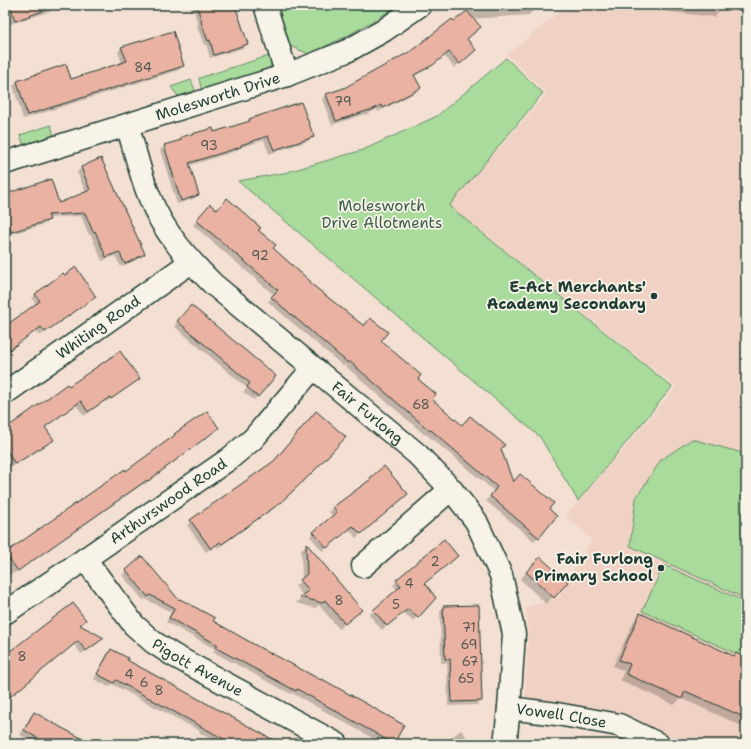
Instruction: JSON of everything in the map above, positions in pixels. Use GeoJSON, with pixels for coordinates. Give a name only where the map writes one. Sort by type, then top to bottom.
{"type":"FeatureCollection","features":[{"type":"Feature","properties":{"kind":"street"},"geometry":{"type":"LineString","coordinates":[[265,5],[287,74]]}},
{"type":"Feature","properties":{"kind":"street","name":"Molesworth Drive"},"geometry":{"type":"LineString","coordinates":[[5,163],[287,74],[347,51],[383,31],[420,5]]}},
{"type":"Feature","properties":{"kind":"street","name":"Fair Furlong"},"geometry":{"type":"LineString","coordinates":[[127,125],[150,199],[166,230],[191,262],[213,284],[416,454],[451,489],[476,521],[501,575],[514,634],[505,744]]}},
{"type":"Feature","properties":{"kind":"street","name":"Whiting Road"},"geometry":{"type":"LineString","coordinates":[[5,393],[191,262]]}},
{"type":"Feature","properties":{"kind":"street","name":"Arthurswood Road"},"geometry":{"type":"LineString","coordinates":[[5,613],[235,454],[253,439],[313,368]]}},
{"type":"Feature","properties":{"kind":"street"},"geometry":{"type":"LineString","coordinates":[[362,566],[451,489]]}},
{"type":"Feature","properties":{"kind":"street","name":"Pigott Avenue"},"geometry":{"type":"LineString","coordinates":[[85,559],[134,625],[153,642],[173,655],[337,744]]}},
{"type":"Feature","properties":{"kind":"street","name":"Vowell Close"},"geometry":{"type":"LineString","coordinates":[[509,708],[557,714],[619,725],[658,744]]}},
{"type":"Feature","properties":{"kind":"shaded area","name":"E-Act Merchants' Academy Secondary"},"geometry":{"type":"Polygon","coordinates":[[[567,5],[746,5],[746,744],[678,744],[663,735],[525,699],[528,634],[526,608],[559,597],[592,540],[566,516],[676,387],[448,205],[547,94],[507,55],[567,5]]]}},
{"type":"Feature","properties":{"kind":"green space"},"geometry":{"type":"Polygon","coordinates":[[[277,5],[400,5],[345,37],[309,54],[290,46],[277,5]]]}},
{"type":"Feature","properties":{"kind":"green space"},"geometry":{"type":"Polygon","coordinates":[[[268,56],[272,63],[268,70],[206,92],[201,88],[199,78],[268,56]]]}},
{"type":"Feature","properties":{"kind":"green space","name":"Molesworth Drive Allotments"},"geometry":{"type":"Polygon","coordinates":[[[506,58],[543,93],[449,206],[672,387],[578,501],[540,437],[238,181],[284,173],[363,150],[437,116],[506,58]]]}},
{"type":"Feature","properties":{"kind":"green space"},"geometry":{"type":"Polygon","coordinates":[[[191,80],[195,90],[192,97],[185,99],[177,95],[171,87],[191,80]]]}},
{"type":"Feature","properties":{"kind":"green space"},"geometry":{"type":"Polygon","coordinates":[[[51,125],[54,136],[53,141],[24,146],[20,135],[51,125]]]}},
{"type":"Feature","properties":{"kind":"green space"},"geometry":{"type":"Polygon","coordinates":[[[692,439],[746,454],[746,599],[630,546],[636,498],[661,460],[692,439]]]}},
{"type":"Feature","properties":{"kind":"green space"},"geometry":{"type":"Polygon","coordinates":[[[664,565],[746,602],[746,658],[642,611],[664,565]]]}},
{"type":"Feature","properties":{"kind":"building"},"geometry":{"type":"Polygon","coordinates":[[[10,5],[54,5],[54,7],[15,21],[10,5]]]}},
{"type":"Feature","properties":{"kind":"building"},"geometry":{"type":"Polygon","coordinates":[[[196,5],[235,5],[248,44],[214,55],[210,40],[208,41],[196,5]]]}},
{"type":"Feature","properties":{"kind":"building"},"geometry":{"type":"Polygon","coordinates":[[[467,11],[481,27],[467,39],[476,50],[460,64],[449,52],[433,65],[414,75],[421,88],[383,108],[381,105],[370,111],[336,121],[326,94],[344,88],[411,51],[452,19],[454,21],[467,11]]]}},
{"type":"Feature","properties":{"kind":"building"},"geometry":{"type":"Polygon","coordinates":[[[173,31],[184,66],[27,115],[17,81],[66,64],[71,79],[127,61],[121,47],[173,31]]]}},
{"type":"Feature","properties":{"kind":"building"},"geometry":{"type":"Polygon","coordinates":[[[301,102],[314,137],[274,150],[268,136],[241,145],[241,147],[189,163],[199,195],[181,201],[164,145],[181,140],[181,137],[213,128],[214,132],[250,121],[249,119],[301,102]]]}},
{"type":"Feature","properties":{"kind":"building"},"geometry":{"type":"Polygon","coordinates":[[[101,158],[145,254],[125,264],[119,252],[106,257],[95,231],[93,232],[85,213],[48,215],[50,220],[11,232],[9,223],[5,224],[5,194],[51,179],[59,203],[90,190],[81,167],[101,158]]]}},
{"type":"Feature","properties":{"kind":"building"},"geometry":{"type":"Polygon","coordinates":[[[227,198],[261,228],[258,230],[276,245],[273,248],[311,282],[310,283],[364,326],[370,318],[388,332],[381,341],[421,375],[418,379],[436,394],[432,399],[462,425],[470,416],[505,445],[501,449],[513,482],[520,474],[554,503],[549,509],[557,516],[539,538],[490,496],[497,487],[349,361],[348,363],[271,297],[278,290],[196,220],[210,204],[217,210],[227,198]]]}},
{"type":"Feature","properties":{"kind":"building"},"geometry":{"type":"Polygon","coordinates":[[[76,267],[96,297],[45,332],[41,327],[5,353],[5,326],[40,301],[35,294],[63,273],[65,275],[76,267]]]}},
{"type":"Feature","properties":{"kind":"building"},"geometry":{"type":"Polygon","coordinates":[[[191,305],[276,376],[258,397],[247,387],[250,383],[177,321],[191,305]]]}},
{"type":"Feature","properties":{"kind":"building"},"geometry":{"type":"Polygon","coordinates":[[[120,351],[140,379],[111,399],[110,397],[88,412],[81,401],[45,427],[54,440],[15,464],[5,448],[5,429],[67,384],[69,386],[120,351]]]}},
{"type":"Feature","properties":{"kind":"building"},"geometry":{"type":"Polygon","coordinates":[[[207,411],[219,428],[148,481],[147,480],[18,571],[5,553],[125,469],[126,471],[207,411]]]}},
{"type":"Feature","properties":{"kind":"building"},"geometry":{"type":"Polygon","coordinates":[[[316,411],[346,437],[312,473],[279,504],[222,544],[220,542],[211,549],[190,520],[274,461],[316,411]]]}},
{"type":"Feature","properties":{"kind":"building"},"geometry":{"type":"Polygon","coordinates":[[[384,466],[408,494],[361,534],[353,526],[327,548],[313,532],[337,512],[333,507],[371,479],[370,478],[384,466]]]}},
{"type":"Feature","properties":{"kind":"building"},"geometry":{"type":"Polygon","coordinates":[[[444,539],[458,556],[425,583],[436,598],[418,618],[408,609],[387,626],[373,610],[401,586],[396,580],[444,539]]]}},
{"type":"Feature","properties":{"kind":"building"},"geometry":{"type":"Polygon","coordinates":[[[306,543],[362,610],[345,624],[325,600],[322,603],[300,597],[309,590],[300,580],[307,574],[306,543]]]}},
{"type":"Feature","properties":{"kind":"building"},"geometry":{"type":"Polygon","coordinates":[[[142,556],[179,600],[180,599],[215,618],[213,621],[271,654],[321,680],[322,679],[404,725],[394,744],[297,689],[296,691],[216,648],[218,645],[169,618],[175,608],[150,595],[148,597],[126,570],[142,556]]]}},
{"type":"Feature","properties":{"kind":"building"},"geometry":{"type":"Polygon","coordinates":[[[540,557],[568,582],[554,598],[526,572],[540,557]]]}},
{"type":"Feature","properties":{"kind":"building"},"geometry":{"type":"Polygon","coordinates":[[[73,603],[86,620],[80,625],[104,638],[86,651],[78,641],[5,701],[5,655],[73,603]]]}},
{"type":"Feature","properties":{"kind":"building"},"geometry":{"type":"Polygon","coordinates":[[[479,605],[482,701],[452,702],[450,659],[445,659],[443,606],[479,605]]]}},
{"type":"Feature","properties":{"kind":"building"},"geometry":{"type":"Polygon","coordinates":[[[640,613],[734,656],[736,653],[746,658],[746,718],[685,691],[682,699],[626,674],[630,664],[619,660],[640,613]]]}},
{"type":"Feature","properties":{"kind":"building"},"geometry":{"type":"Polygon","coordinates":[[[111,649],[128,658],[127,660],[281,744],[233,744],[116,680],[114,683],[97,674],[111,649]]]}},
{"type":"Feature","properties":{"kind":"building"},"geometry":{"type":"Polygon","coordinates":[[[34,712],[93,744],[47,744],[24,730],[34,712]]]}},
{"type":"Feature","properties":{"kind":"place","name":"E-Act Merchants' Academy Secondary"},"geometry":{"type":"Point","coordinates":[654,296]}},
{"type":"Feature","properties":{"kind":"place","name":"Fair Furlong Primary School"},"geometry":{"type":"Point","coordinates":[661,568]}}]}
